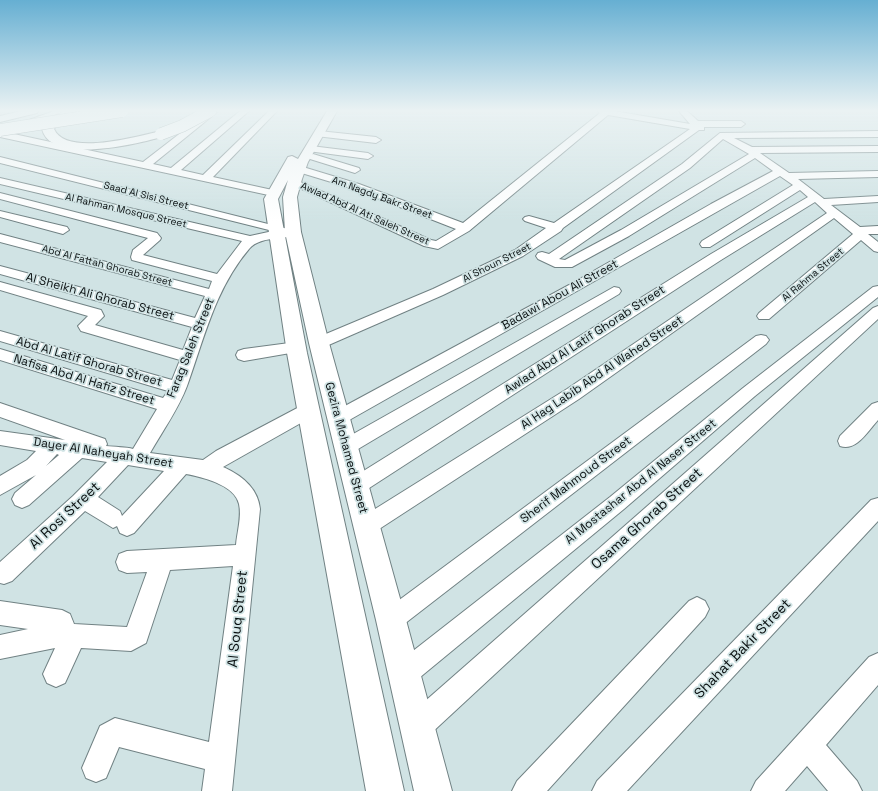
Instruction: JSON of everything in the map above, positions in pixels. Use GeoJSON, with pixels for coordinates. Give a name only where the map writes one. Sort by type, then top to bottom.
{"type":"FeatureCollection","features":[{"type":"Feature","properties":{"kind":"main road","name":"Gezira Mohamed Street"},"geometry":{"type":"LineString","coordinates":[[306,148],[290,197],[282,232],[312,308],[308,345],[309,410],[385,791]]}},
{"type":"Feature","properties":{"kind":"main road","name":"Gezira Mohamed Street"},"geometry":{"type":"LineString","coordinates":[[300,164],[310,148]]}},
{"type":"Feature","properties":{"kind":"main road","name":"Gezira Mohamed Street"},"geometry":{"type":"LineString","coordinates":[[308,345],[338,418],[391,620],[433,791]]}},
{"type":"Feature","properties":{"kind":"street"},"geometry":{"type":"LineString","coordinates":[[66,148],[205,180],[300,164],[368,156]]}},
{"type":"Feature","properties":{"kind":"street"},"geometry":{"type":"LineString","coordinates":[[144,166],[167,148]]}},
{"type":"Feature","properties":{"kind":"street"},"geometry":{"type":"LineString","coordinates":[[172,172],[201,148]]}},
{"type":"Feature","properties":{"kind":"street"},"geometry":{"type":"LineString","coordinates":[[208,155],[216,148]]}},
{"type":"Feature","properties":{"kind":"street"},"geometry":{"type":"LineString","coordinates":[[205,180],[236,148]]}},
{"type":"Feature","properties":{"kind":"street"},"geometry":{"type":"LineString","coordinates":[[300,164],[351,148]]}},
{"type":"Feature","properties":{"kind":"street","name":"Awlad Abd Al Ati Saleh Street"},"geometry":{"type":"LineString","coordinates":[[300,164],[432,244],[442,244],[465,228],[559,148]]}},
{"type":"Feature","properties":{"kind":"street","name":"Al Shoun Street"},"geometry":{"type":"LineString","coordinates":[[244,355],[308,345],[445,288],[528,249],[668,148]]}},
{"type":"Feature","properties":{"kind":"street"},"geometry":{"type":"LineString","coordinates":[[550,259],[686,166],[708,148]]}},
{"type":"Feature","properties":{"kind":"street"},"geometry":{"type":"LineString","coordinates":[[746,148],[800,185],[878,248]]}},
{"type":"Feature","properties":{"kind":"street"},"geometry":{"type":"LineString","coordinates":[[528,249],[562,264],[567,264],[625,233],[753,152],[878,149]]}},
{"type":"Feature","properties":{"kind":"street"},"geometry":{"type":"LineString","coordinates":[[129,163],[140,154]]}},
{"type":"Feature","properties":{"kind":"street","name":"Saad Al Sisi Street"},"geometry":{"type":"LineString","coordinates":[[0,160],[282,232]]}},
{"type":"Feature","properties":{"kind":"street"},"geometry":{"type":"LineString","coordinates":[[300,164],[355,170]]}},
{"type":"Feature","properties":{"kind":"street","name":"Am Nagdy Bakr Street"},"geometry":{"type":"LineString","coordinates":[[300,164],[465,228]]}},
{"type":"Feature","properties":{"kind":"street"},"geometry":{"type":"LineString","coordinates":[[186,175],[197,165]]}},
{"type":"Feature","properties":{"kind":"street"},"geometry":{"type":"LineString","coordinates":[[784,174],[878,174]]}},
{"type":"Feature","properties":{"kind":"street","name":"Badawi Abou Ali Street"},"geometry":{"type":"LineString","coordinates":[[338,418],[560,296],[676,230],[734,194],[784,174]]}},
{"type":"Feature","properties":{"kind":"street","name":"Al Rahman Mosque Street"},"geometry":{"type":"LineString","coordinates":[[0,181],[251,240]]}},
{"type":"Feature","properties":{"kind":"street"},"geometry":{"type":"LineString","coordinates":[[706,244],[800,185]]}},
{"type":"Feature","properties":{"kind":"street"},"geometry":{"type":"LineString","coordinates":[[0,196],[153,236],[155,238],[154,240],[137,254],[137,257],[216,287]]}},
{"type":"Feature","properties":{"kind":"street"},"geometry":{"type":"LineString","coordinates":[[819,200],[878,199]]}},
{"type":"Feature","properties":{"kind":"street","name":"Awlad Abd Al Latif Ghorab Street"},"geometry":{"type":"LineString","coordinates":[[356,486],[716,256],[819,200]]}},
{"type":"Feature","properties":{"kind":"street","name":"Al Hag Labib Abd Al Wahed Street"},"geometry":{"type":"LineString","coordinates":[[366,526],[573,394],[834,213]]}},
{"type":"Feature","properties":{"kind":"street"},"geometry":{"type":"LineString","coordinates":[[0,214],[63,230]]}},
{"type":"Feature","properties":{"kind":"street"},"geometry":{"type":"LineString","coordinates":[[529,219],[557,228]]}},
{"type":"Feature","properties":{"kind":"street"},"geometry":{"type":"LineString","coordinates":[[859,233],[878,230]]}},
{"type":"Feature","properties":{"kind":"street"},"geometry":{"type":"LineString","coordinates":[[251,240],[282,232]]}},
{"type":"Feature","properties":{"kind":"street","name":"Al Rahma Street"},"geometry":{"type":"LineString","coordinates":[[764,316],[859,233]]}},
{"type":"Feature","properties":{"kind":"street","name":"Abd Al Fattah Ghorab Street"},"geometry":{"type":"LineString","coordinates":[[0,238],[216,287]]}},
{"type":"Feature","properties":{"kind":"street","name":"Farag Saleh Street"},"geometry":{"type":"LineString","coordinates":[[130,457],[168,406],[178,388],[190,357],[200,324],[216,287],[245,245],[251,240]]}},
{"type":"Feature","properties":{"kind":"street"},"geometry":{"type":"LineString","coordinates":[[2,271],[19,263]]}},
{"type":"Feature","properties":{"kind":"street","name":"Al Sheikh Ali Ghorab Street"},"geometry":{"type":"LineString","coordinates":[[2,271],[200,324]]}},
{"type":"Feature","properties":{"kind":"street"},"geometry":{"type":"LineString","coordinates":[[0,286],[96,313],[96,316],[85,326],[86,328],[190,357]]}},
{"type":"Feature","properties":{"kind":"street","name":"Al Mostashar Abd Al Naser Street"},"geometry":{"type":"LineString","coordinates":[[404,674],[611,508],[750,392],[878,290]]}},
{"type":"Feature","properties":{"kind":"street","name":"Badawi Abou Ali Street"},"geometry":{"type":"LineString","coordinates":[[346,447],[614,291]]}},
{"type":"Feature","properties":{"kind":"street","name":"Osama Ghorab Street"},"geometry":{"type":"LineString","coordinates":[[417,726],[878,311]]}},
{"type":"Feature","properties":{"kind":"street","name":"Abd Al Latif Ghorab Street"},"geometry":{"type":"LineString","coordinates":[[0,336],[178,388]]}},
{"type":"Feature","properties":{"kind":"street","name":"Sherif Mahmoud Street"},"geometry":{"type":"LineString","coordinates":[[391,620],[762,340]]}},
{"type":"Feature","properties":{"kind":"street","name":"Nafisa Abd Al Hafiz Street"},"geometry":{"type":"LineString","coordinates":[[0,354],[168,406]]}},
{"type":"Feature","properties":{"kind":"street"},"geometry":{"type":"LineString","coordinates":[[847,441],[878,409]]}},
{"type":"Feature","properties":{"kind":"street"},"geometry":{"type":"LineString","coordinates":[[0,410],[130,457]]}},
{"type":"Feature","properties":{"kind":"street"},"geometry":{"type":"LineString","coordinates":[[206,469],[223,457],[309,410]]}},
{"type":"Feature","properties":{"kind":"street","name":"Dayer Al Naheyah Street"},"geometry":{"type":"LineString","coordinates":[[0,438],[206,469]]}},
{"type":"Feature","properties":{"kind":"street"},"geometry":{"type":"LineString","coordinates":[[0,486],[34,466],[54,445]]}},
{"type":"Feature","properties":{"kind":"street"},"geometry":{"type":"LineString","coordinates":[[22,499],[79,449]]}},
{"type":"Feature","properties":{"kind":"street","name":"Al Rosi Street"},"geometry":{"type":"LineString","coordinates":[[4,573],[130,457]]}},
{"type":"Feature","properties":{"kind":"street"},"geometry":{"type":"LineString","coordinates":[[84,499],[120,522],[182,465]]}},
{"type":"Feature","properties":{"kind":"street","name":"Al Souq Street"},"geometry":{"type":"LineString","coordinates":[[206,469],[223,477],[244,491],[249,504],[245,556],[217,791]]}},
{"type":"Feature","properties":{"kind":"street","name":"Shahat Bakir Street"},"geometry":{"type":"LineString","coordinates":[[607,791],[878,507]]}},
{"type":"Feature","properties":{"kind":"street"},"geometry":{"type":"LineString","coordinates":[[127,562],[245,556]]}},
{"type":"Feature","properties":{"kind":"street"},"geometry":{"type":"LineString","coordinates":[[0,647],[66,636],[129,639],[133,637],[137,634],[162,560]]}},
{"type":"Feature","properties":{"kind":"street"},"geometry":{"type":"LineString","coordinates":[[528,791],[697,609]]}},
{"type":"Feature","properties":{"kind":"street"},"geometry":{"type":"LineString","coordinates":[[0,613],[62,622],[66,636],[56,674]]}},
{"type":"Feature","properties":{"kind":"street"},"geometry":{"type":"LineString","coordinates":[[766,791],[878,666]]}},
{"type":"Feature","properties":{"kind":"street"},"geometry":{"type":"LineString","coordinates":[[96,768],[110,736],[115,732],[221,759]]}},
{"type":"Feature","properties":{"kind":"street"},"geometry":{"type":"LineString","coordinates":[[807,746],[847,791]]}}]}
